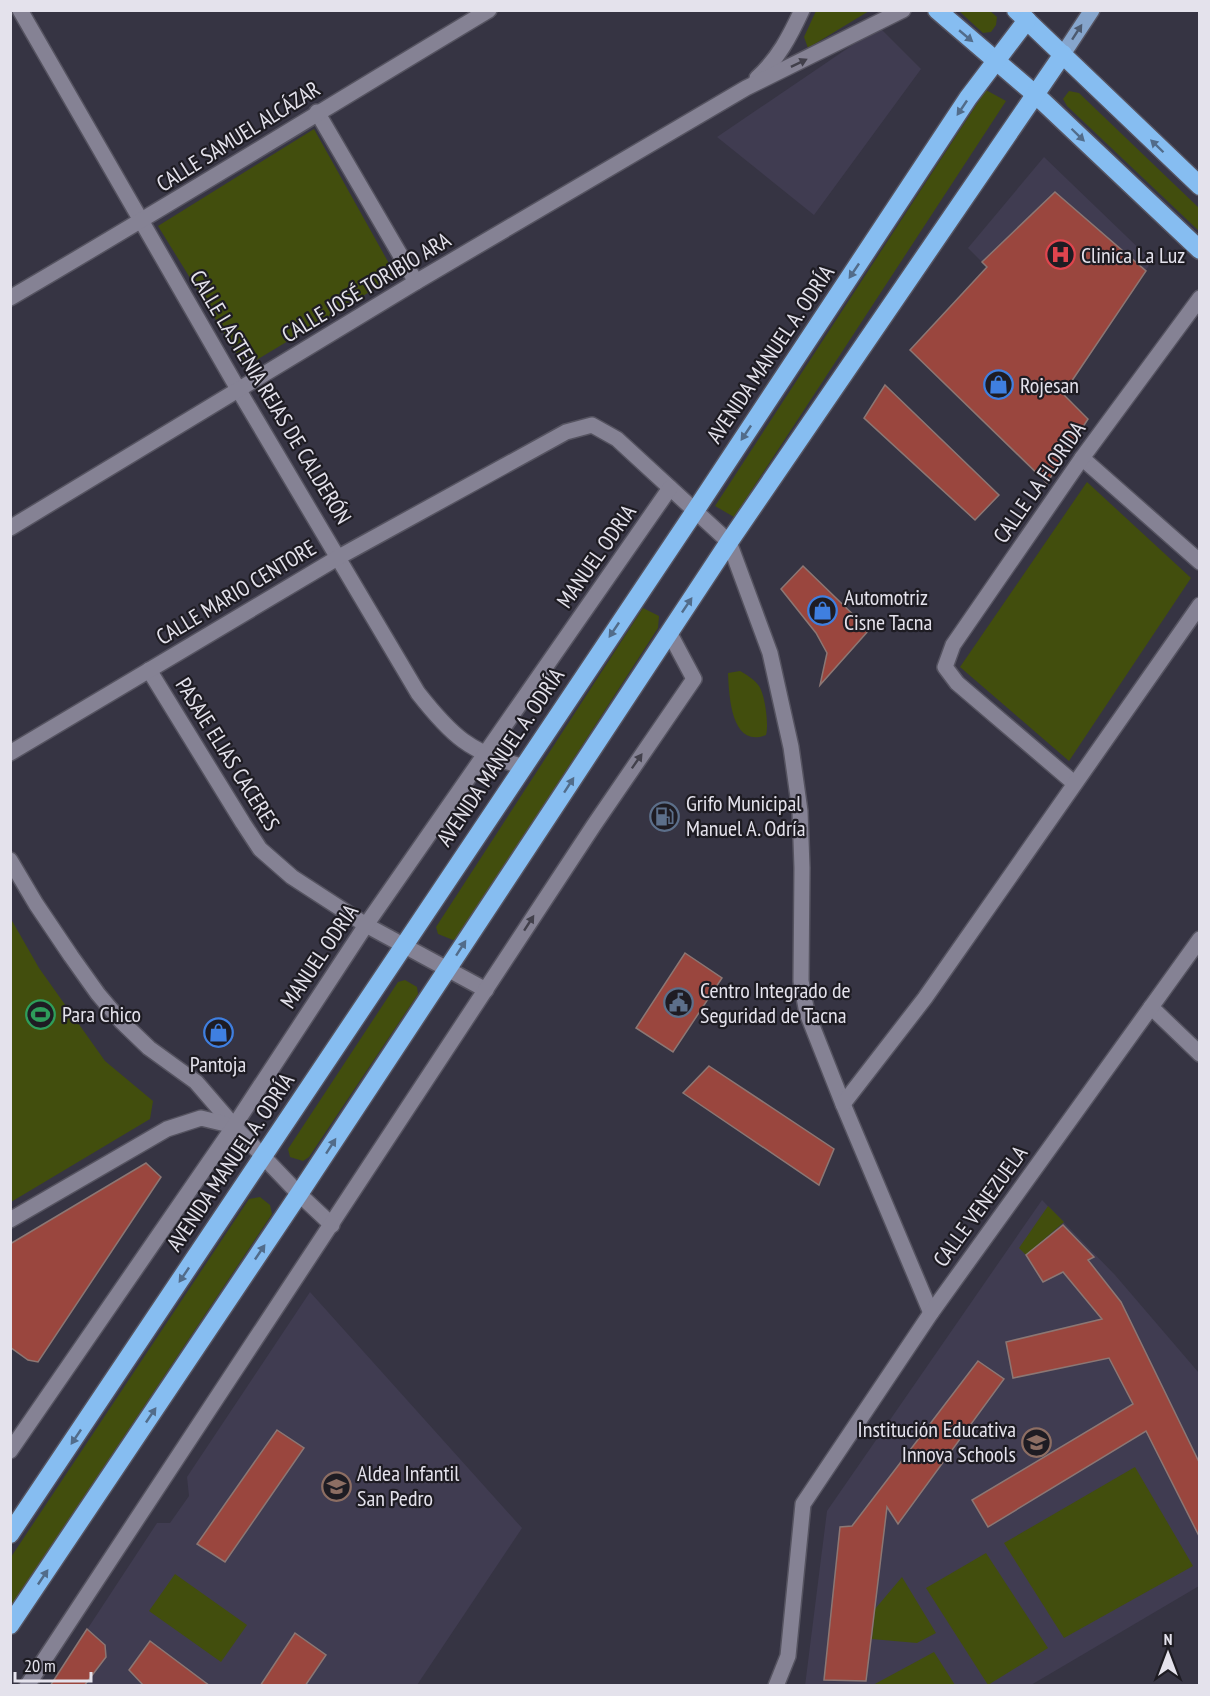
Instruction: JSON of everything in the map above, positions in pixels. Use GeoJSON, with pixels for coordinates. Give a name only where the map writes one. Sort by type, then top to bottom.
{"type":"FeatureCollection","features":[{"type":"Feature","properties":{"kind":"highway"},"geometry":{"type":"LineString","coordinates":[[937,10],[1036,95],[1200,250]]}},
{"type":"Feature","properties":{"kind":"highway"},"geometry":{"type":"LineString","coordinates":[[1026,14],[1063,54],[1200,186]]}},
{"type":"Feature","properties":{"kind":"highway","name":"AVENIDA MANUEL A. ODRÍA"},"geometry":{"type":"LineString","coordinates":[[10,1534],[1026,14]]}},
{"type":"Feature","properties":{"kind":"highway"},"geometry":{"type":"LineString","coordinates":[[10,1625],[729,542],[1063,54]]}},
{"type":"Feature","properties":{"kind":"main road"},"geometry":{"type":"LineString","coordinates":[[1063,54],[1092,10]]}},
{"type":"Feature","properties":{"kind":"street","name":"CALLE LASTENIA REJAS DE CALDERÓN"},"geometry":{"type":"LineString","coordinates":[[20,10],[238,389],[418,693],[439,720],[461,741],[486,755],[522,766]]}},
{"type":"Feature","properties":{"kind":"street","name":"CALLE SAMUEL ALCÁZAR"},"geometry":{"type":"LineString","coordinates":[[10,298],[142,222],[317,112],[489,10]]}},
{"type":"Feature","properties":{"kind":"street","name":"CALLE JOSÉ TORIBIO ARA"},"geometry":{"type":"LineString","coordinates":[[746,88],[771,66],[790,36],[802,10]]}},
{"type":"Feature","properties":{"kind":"street","name":"CALLE JOSÉ TORIBIO ARA"},"geometry":{"type":"LineString","coordinates":[[10,528],[416,282],[746,88],[903,10]]}},
{"type":"Feature","properties":{"kind":"street"},"geometry":{"type":"LineString","coordinates":[[317,112],[416,282]]}},
{"type":"Feature","properties":{"kind":"street","name":"CALLE LA FLORIDA"},"geometry":{"type":"LineString","coordinates":[[1074,783],[957,683],[945,667],[953,645],[1082,458],[1200,298]]}},
{"type":"Feature","properties":{"kind":"street","name":"CALLE MARIO CENTORE"},"geometry":{"type":"LineString","coordinates":[[10,753],[339,557],[566,432],[592,425],[617,439],[729,542]]}},
{"type":"Feature","properties":{"kind":"street"},"geometry":{"type":"LineString","coordinates":[[1082,458],[1200,562]]}},
{"type":"Feature","properties":{"kind":"street","name":"MANUEL ODRIA"},"geometry":{"type":"LineString","coordinates":[[10,1451],[234,1126],[366,925],[670,488]]}},
{"type":"Feature","properties":{"kind":"street"},"geometry":{"type":"LineString","coordinates":[[729,542],[770,653],[791,747],[800,811],[801,981],[807,1013],[931,1312]]}},
{"type":"Feature","properties":{"kind":"street"},"geometry":{"type":"LineString","coordinates":[[843,1104],[925,998],[1200,605]]}},
{"type":"Feature","properties":{"kind":"street"},"geometry":{"type":"LineString","coordinates":[[27,1686],[594,825],[694,679],[669,632]]}},
{"type":"Feature","properties":{"kind":"street","name":"PASAJE ELIAS CACERES"},"geometry":{"type":"LineString","coordinates":[[149,670],[260,849],[292,877],[366,925],[486,990]]}},
{"type":"Feature","properties":{"kind":"street"},"geometry":{"type":"LineString","coordinates":[[10,860],[71,956],[121,1022],[149,1048],[196,1082],[298,1194],[332,1225]]}},
{"type":"Feature","properties":{"kind":"street","name":"CALLE VENEZUELA"},"geometry":{"type":"LineString","coordinates":[[776,1686],[788,1656],[804,1504],[931,1312],[1200,939]]}},
{"type":"Feature","properties":{"kind":"street"},"geometry":{"type":"LineString","coordinates":[[1151,1007],[1200,1054]]}},
{"type":"Feature","properties":{"kind":"street"},"geometry":{"type":"LineString","coordinates":[[10,1220],[167,1129],[201,1118],[234,1126]]}},
{"type":"Feature","properties":{"kind":"shaded area"},"geometry":{"type":"Polygon","coordinates":[[[879,27],[921,69],[814,215],[717,137],[879,27]]]}},
{"type":"Feature","properties":{"kind":"shaded area","name":"Clinica La Luz"},"geometry":{"type":"Polygon","coordinates":[[[1044,157],[1152,261],[1084,364],[968,248],[1044,157]]]}},
{"type":"Feature","properties":{"kind":"shaded area","name":"Institución Educativa Innova Schools"},"geometry":{"type":"Polygon","coordinates":[[[1042,1200],[1115,1275],[1199,1373],[1199,1586],[1031,1685],[805,1686],[827,1511],[1042,1200]]]}},
{"type":"Feature","properties":{"kind":"shaded area","name":"Aldea Infantil San Pedro"},"geometry":{"type":"Polygon","coordinates":[[[310,1292],[522,1528],[417,1685],[50,1686],[157,1523],[170,1523],[189,1496],[187,1477],[310,1292]]]}},
{"type":"Feature","properties":{"kind":"green space"},"geometry":{"type":"Polygon","coordinates":[[[816,10],[869,11],[808,48],[804,37],[816,10]]]}},
{"type":"Feature","properties":{"kind":"green space"},"geometry":{"type":"Polygon","coordinates":[[[959,11],[990,11],[997,17],[996,25],[991,32],[983,33],[959,11]]]}},
{"type":"Feature","properties":{"kind":"green space"},"geometry":{"type":"Polygon","coordinates":[[[986,90],[1006,101],[734,517],[715,506],[986,90]]]}},
{"type":"Feature","properties":{"kind":"green space"},"geometry":{"type":"Polygon","coordinates":[[[1069,91],[1079,93],[1199,208],[1199,231],[1067,106],[1063,99],[1069,91]]]}},
{"type":"Feature","properties":{"kind":"green space"},"geometry":{"type":"Polygon","coordinates":[[[314,129],[396,276],[245,367],[158,226],[314,129]]]}},
{"type":"Feature","properties":{"kind":"green space"},"geometry":{"type":"Polygon","coordinates":[[[1087,482],[1191,578],[1069,761],[960,667],[1087,482]]]}},
{"type":"Feature","properties":{"kind":"green space"},"geometry":{"type":"Polygon","coordinates":[[[643,608],[659,616],[658,628],[457,939],[453,940],[438,934],[436,927],[643,608]]]}},
{"type":"Feature","properties":{"kind":"green space"},"geometry":{"type":"Polygon","coordinates":[[[740,671],[755,681],[761,690],[767,717],[766,735],[754,737],[745,734],[734,718],[728,673],[740,671]]]}},
{"type":"Feature","properties":{"kind":"green space","name":"Para Chico"},"geometry":{"type":"Polygon","coordinates":[[[11,919],[39,968],[105,1061],[153,1101],[150,1119],[11,1202],[11,919]]]}},
{"type":"Feature","properties":{"kind":"green space"},"geometry":{"type":"Polygon","coordinates":[[[405,980],[417,987],[418,994],[309,1157],[303,1161],[290,1157],[288,1149],[398,982],[405,980]]]}},
{"type":"Feature","properties":{"kind":"green space"},"geometry":{"type":"Polygon","coordinates":[[[260,1197],[270,1205],[272,1214],[11,1606],[11,1557],[249,1199],[260,1197]]]}},
{"type":"Feature","properties":{"kind":"green space"},"geometry":{"type":"Polygon","coordinates":[[[1048,1206],[1064,1222],[1026,1255],[1019,1248],[1048,1206]]]}},
{"type":"Feature","properties":{"kind":"green space"},"geometry":{"type":"Polygon","coordinates":[[[1135,1467],[1193,1566],[1064,1638],[1004,1543],[1135,1467]]]}},
{"type":"Feature","properties":{"kind":"green space"},"geometry":{"type":"Polygon","coordinates":[[[986,1553],[1048,1648],[988,1685],[926,1588],[986,1553]]]}},
{"type":"Feature","properties":{"kind":"green space"},"geometry":{"type":"Polygon","coordinates":[[[175,1574],[247,1625],[221,1662],[149,1611],[175,1574]]]}},
{"type":"Feature","properties":{"kind":"green space"},"geometry":{"type":"Polygon","coordinates":[[[902,1577],[936,1633],[917,1643],[872,1639],[875,1609],[902,1577]]]}},
{"type":"Feature","properties":{"kind":"green space"},"geometry":{"type":"Polygon","coordinates":[[[934,1652],[955,1685],[873,1685],[934,1652]]]}},
{"type":"Feature","properties":{"kind":"building"},"geometry":{"type":"Polygon","coordinates":[[[1055,192],[1146,271],[1063,394],[1088,419],[1047,483],[910,350],[987,267],[982,262],[1055,192]]]}},
{"type":"Feature","properties":{"kind":"building"},"geometry":{"type":"Polygon","coordinates":[[[885,385],[999,495],[975,520],[864,418],[885,385]]]}},
{"type":"Feature","properties":{"kind":"building","name":"Automotriz Cisne Tacna"},"geometry":{"type":"Polygon","coordinates":[[[803,566],[869,630],[820,685],[827,653],[816,633],[781,589],[803,566]]]}},
{"type":"Feature","properties":{"kind":"building","name":"Centro Integrado de Seguridad de Tacna"},"geometry":{"type":"Polygon","coordinates":[[[685,953],[722,978],[673,1052],[636,1028],[685,953]]]}},
{"type":"Feature","properties":{"kind":"building"},"geometry":{"type":"Polygon","coordinates":[[[709,1066],[834,1149],[819,1185],[683,1093],[709,1066]]]}},
{"type":"Feature","properties":{"kind":"building"},"geometry":{"type":"Polygon","coordinates":[[[146,1163],[161,1177],[38,1362],[28,1360],[10,1347],[10,1244],[146,1163]]]}},
{"type":"Feature","properties":{"kind":"building"},"geometry":{"type":"Polygon","coordinates":[[[1063,1225],[1094,1257],[1088,1260],[1121,1302],[1200,1464],[1200,1538],[1146,1431],[988,1527],[972,1500],[1133,1404],[1109,1358],[1013,1378],[1006,1342],[1102,1319],[1063,1272],[1043,1282],[1026,1255],[1063,1225]]]}},
{"type":"Feature","properties":{"kind":"building"},"geometry":{"type":"Polygon","coordinates":[[[978,1361],[1004,1379],[898,1524],[887,1507],[866,1681],[824,1680],[840,1527],[852,1526],[978,1361]]]}},
{"type":"Feature","properties":{"kind":"building"},"geometry":{"type":"Polygon","coordinates":[[[277,1430],[304,1448],[225,1562],[197,1544],[277,1430]]]}},
{"type":"Feature","properties":{"kind":"building"},"geometry":{"type":"Polygon","coordinates":[[[87,1629],[105,1645],[106,1657],[84,1686],[50,1686],[87,1629]]]}},
{"type":"Feature","properties":{"kind":"building"},"geometry":{"type":"Polygon","coordinates":[[[295,1633],[326,1655],[305,1686],[260,1686],[295,1633]]]}},
{"type":"Feature","properties":{"kind":"building"},"geometry":{"type":"Polygon","coordinates":[[[150,1641],[210,1686],[144,1686],[129,1670],[150,1641]]]}},
{"type":"Feature","properties":{"kind":"place","name":"Clinica La Luz"},"geometry":{"type":"Point","coordinates":[1060,255]}},
{"type":"Feature","properties":{"kind":"place","name":"Rojesan"},"geometry":{"type":"Point","coordinates":[999,385]}},
{"type":"Feature","properties":{"kind":"place","name":"Automotriz Cisne Tacna"},"geometry":{"type":"Point","coordinates":[823,610]}},
{"type":"Feature","properties":{"kind":"place","name":"Grifo Municipal Manuel A. Odría"},"geometry":{"type":"Point","coordinates":[665,816]}},
{"type":"Feature","properties":{"kind":"place","name":"Centro Integrado de Seguridad de Tacna"},"geometry":{"type":"Point","coordinates":[679,1003]}},
{"type":"Feature","properties":{"kind":"place","name":"Para Chico"},"geometry":{"type":"Point","coordinates":[41,1014]}},
{"type":"Feature","properties":{"kind":"place","name":"Pantoja"},"geometry":{"type":"Point","coordinates":[218,1032]}},
{"type":"Feature","properties":{"kind":"place","name":"Institución Educativa Innova Schools"},"geometry":{"type":"Point","coordinates":[1037,1442]}},
{"type":"Feature","properties":{"kind":"place","name":"Aldea Infantil San Pedro"},"geometry":{"type":"Point","coordinates":[336,1486]}}]}
